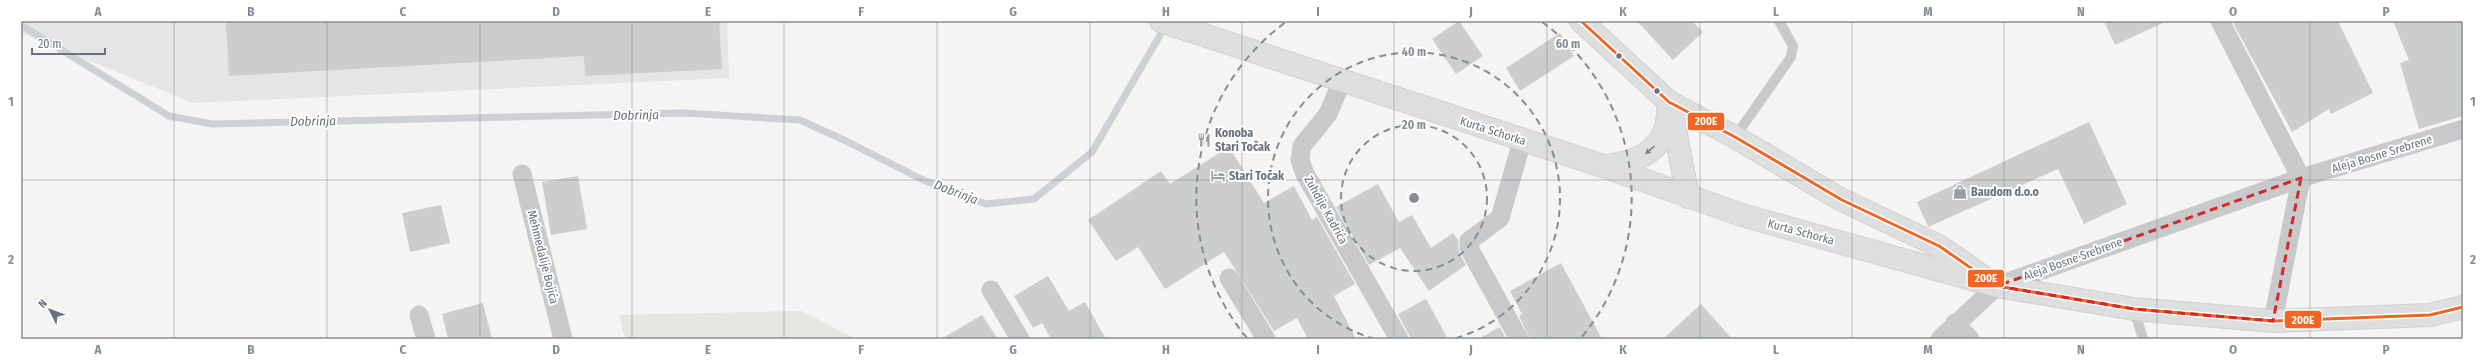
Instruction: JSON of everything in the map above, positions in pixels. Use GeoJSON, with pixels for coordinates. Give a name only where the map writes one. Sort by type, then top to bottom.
{"type":"FeatureCollection","features":[{"type":"Feature","properties":{"kind":"main road","name":"Kurta Schorka"},"geometry":{"type":"LineString","coordinates":[[1161,21],[1342,82],[1603,166],[1745,216],[1997,286],[2134,309],[2273,321],[2430,315],[2463,308]]}},
{"type":"Feature","properties":{"kind":"main road"},"geometry":{"type":"LineString","coordinates":[[1581,21],[1670,102],[1735,137],[1842,200],[1939,246],[1997,286]]}},
{"type":"Feature","properties":{"kind":"main road"},"geometry":{"type":"LineString","coordinates":[[1603,166],[1622,165],[1634,160],[1654,147],[1665,131],[1670,102]]}},
{"type":"Feature","properties":{"kind":"main road"},"geometry":{"type":"LineString","coordinates":[[1670,102],[1688,197]]}},
{"type":"Feature","properties":{"kind":"street"},"geometry":{"type":"LineString","coordinates":[[2220,21],[2301,178],[2273,321]]}},
{"type":"Feature","properties":{"kind":"street","name":"Zuhdije Kadrića"},"geometry":{"type":"LineString","coordinates":[[1342,82],[1328,114],[1302,146],[1300,160],[1305,174],[1398,339]]}},
{"type":"Feature","properties":{"kind":"street","name":"Aleja Bosne Srebrene"},"geometry":{"type":"LineString","coordinates":[[1997,286],[2301,178],[2463,129]]}},
{"type":"Feature","properties":{"kind":"street"},"geometry":{"type":"LineString","coordinates":[[1519,339],[1469,248],[1469,241],[1500,218],[1522,141]]}},
{"type":"Feature","properties":{"kind":"street","name":"Mehmedalije Bojića"},"geometry":{"type":"LineString","coordinates":[[522,174],[563,339]]}},
{"type":"Feature","properties":{"kind":"street"},"geometry":{"type":"LineString","coordinates":[[1229,278],[1266,339]]}},
{"type":"Feature","properties":{"kind":"street"},"geometry":{"type":"LineString","coordinates":[[1940,339],[1955,323],[1997,286]]}},
{"type":"Feature","properties":{"kind":"street"},"geometry":{"type":"LineString","coordinates":[[991,290],[1020,339]]}},
{"type":"Feature","properties":{"kind":"street"},"geometry":{"type":"LineString","coordinates":[[419,314],[426,339]]}},
{"type":"Feature","properties":{"kind":"street"},"geometry":{"type":"LineString","coordinates":[[1955,323],[1970,339]]}},
{"type":"Feature","properties":{"kind":"lane"},"geometry":{"type":"LineString","coordinates":[[1735,137],[1791,57],[1792,46],[1779,21]]}},
{"type":"Feature","properties":{"kind":"lane"},"geometry":{"type":"LineString","coordinates":[[2134,309],[2143,339]]}},
{"type":"Feature","properties":{"kind":"highlighted area"},"geometry":{"type":"Polygon","coordinates":[[[2301,178],[2273,321],[2134,309],[1997,286],[2301,178]]]}},
{"type":"Feature","properties":{"kind":"shaded area"},"geometry":{"type":"Polygon","coordinates":[[[21,21],[727,21],[729,78],[193,103],[21,33],[21,21]]]}},
{"type":"Feature","properties":{"kind":"shaded area"},"geometry":{"type":"Polygon","coordinates":[[[802,311],[856,339],[625,339],[619,315],[802,311]]]}},
{"type":"Feature","properties":{"kind":"building"},"geometry":{"type":"Polygon","coordinates":[[[226,21],[719,21],[722,69],[585,76],[584,56],[229,76],[226,21]]]}},
{"type":"Feature","properties":{"kind":"building"},"geometry":{"type":"Polygon","coordinates":[[[1459,21],[1483,56],[1456,74],[1432,39],[1459,21]]]}},
{"type":"Feature","properties":{"kind":"building"},"geometry":{"type":"Polygon","coordinates":[[[1637,21],[1692,21],[1703,32],[1673,60],[1637,21]]]}},
{"type":"Feature","properties":{"kind":"building"},"geometry":{"type":"Polygon","coordinates":[[[2104,21],[2167,21],[2115,45],[2104,21]]]}},
{"type":"Feature","properties":{"kind":"building"},"geometry":{"type":"Polygon","coordinates":[[[2232,21],[2338,21],[2373,93],[2331,114],[2329,109],[2292,132],[2232,21]]]}},
{"type":"Feature","properties":{"kind":"building"},"geometry":{"type":"Polygon","coordinates":[[[2393,21],[2463,21],[2463,116],[2419,129],[2400,63],[2409,60],[2393,21]]]}},
{"type":"Feature","properties":{"kind":"building"},"geometry":{"type":"Polygon","coordinates":[[[1560,33],[1574,56],[1520,91],[1506,68],[1560,33]]]}},
{"type":"Feature","properties":{"kind":"building"},"geometry":{"type":"Polygon","coordinates":[[[2089,122],[2127,204],[2084,224],[2058,169],[1928,227],[1917,202],[2089,122]]]}},
{"type":"Feature","properties":{"kind":"building"},"geometry":{"type":"Polygon","coordinates":[[[1229,147],[1264,203],[1294,186],[1312,220],[1317,217],[1355,284],[1334,296],[1356,339],[1308,339],[1297,318],[1274,331],[1224,252],[1165,289],[1138,247],[1116,261],[1088,220],[1161,171],[1170,184],[1229,147]]]}},
{"type":"Feature","properties":{"kind":"building"},"geometry":{"type":"Polygon","coordinates":[[[578,176],[587,229],[551,235],[542,182],[578,176]]]}},
{"type":"Feature","properties":{"kind":"building"},"geometry":{"type":"Polygon","coordinates":[[[1378,184],[1399,222],[1412,215],[1431,248],[1453,233],[1458,240],[1459,253],[1466,265],[1429,291],[1400,248],[1369,265],[1336,207],[1378,184]]]}},
{"type":"Feature","properties":{"kind":"building"},"geometry":{"type":"Polygon","coordinates":[[[441,205],[450,243],[410,252],[402,213],[441,205]]]}},
{"type":"Feature","properties":{"kind":"building"},"geometry":{"type":"Polygon","coordinates":[[[1561,263],[1602,339],[1530,339],[1519,316],[1522,314],[1510,291],[1561,263]]]}},
{"type":"Feature","properties":{"kind":"building"},"geometry":{"type":"Polygon","coordinates":[[[1048,276],[1069,311],[1085,302],[1106,339],[1051,339],[1042,323],[1033,328],[1014,296],[1048,276]]]}},
{"type":"Feature","properties":{"kind":"building"},"geometry":{"type":"Polygon","coordinates":[[[1426,299],[1448,339],[1411,339],[1398,314],[1426,299]]]}},
{"type":"Feature","properties":{"kind":"building"},"geometry":{"type":"Polygon","coordinates":[[[483,303],[492,339],[448,339],[442,314],[483,303]]]}},
{"type":"Feature","properties":{"kind":"building"},"geometry":{"type":"Polygon","coordinates":[[[1701,304],[1732,339],[1663,339],[1701,304]]]}},
{"type":"Feature","properties":{"kind":"building"},"geometry":{"type":"Polygon","coordinates":[[[982,315],[998,339],[941,339],[982,315]]]}},
{"type":"Feature","properties":{"kind":"building"},"geometry":{"type":"Polygon","coordinates":[[[1500,327],[1506,339],[1478,339],[1500,327]]]}},
{"type":"Feature","properties":{"kind":"waterway","name":"Dobrinja"},"geometry":{"type":"LineString","coordinates":[[21,25],[169,116],[212,124],[684,113],[800,120],[846,141],[923,180],[986,204],[1034,199],[1092,152],[1166,25]]}},
{"type":"Feature","properties":{"kind":"transit line","name":"200E"},"geometry":{"type":"LineString","coordinates":[[1581,21],[1669,102],[1735,137],[1842,200],[1939,246],[1997,286],[2134,309],[2273,321],[2430,315],[2463,307]]}},
{"type":"Feature","properties":{"kind":"place","name":"Konoba Stari Točak"},"geometry":{"type":"Point","coordinates":[1204,140]}},
{"type":"Feature","properties":{"kind":"place","name":"Stari Točak"},"geometry":{"type":"Point","coordinates":[1218,176]}},
{"type":"Feature","properties":{"kind":"place","name":"Baudom d.o.o"},"geometry":{"type":"Point","coordinates":[1960,192]}}]}
